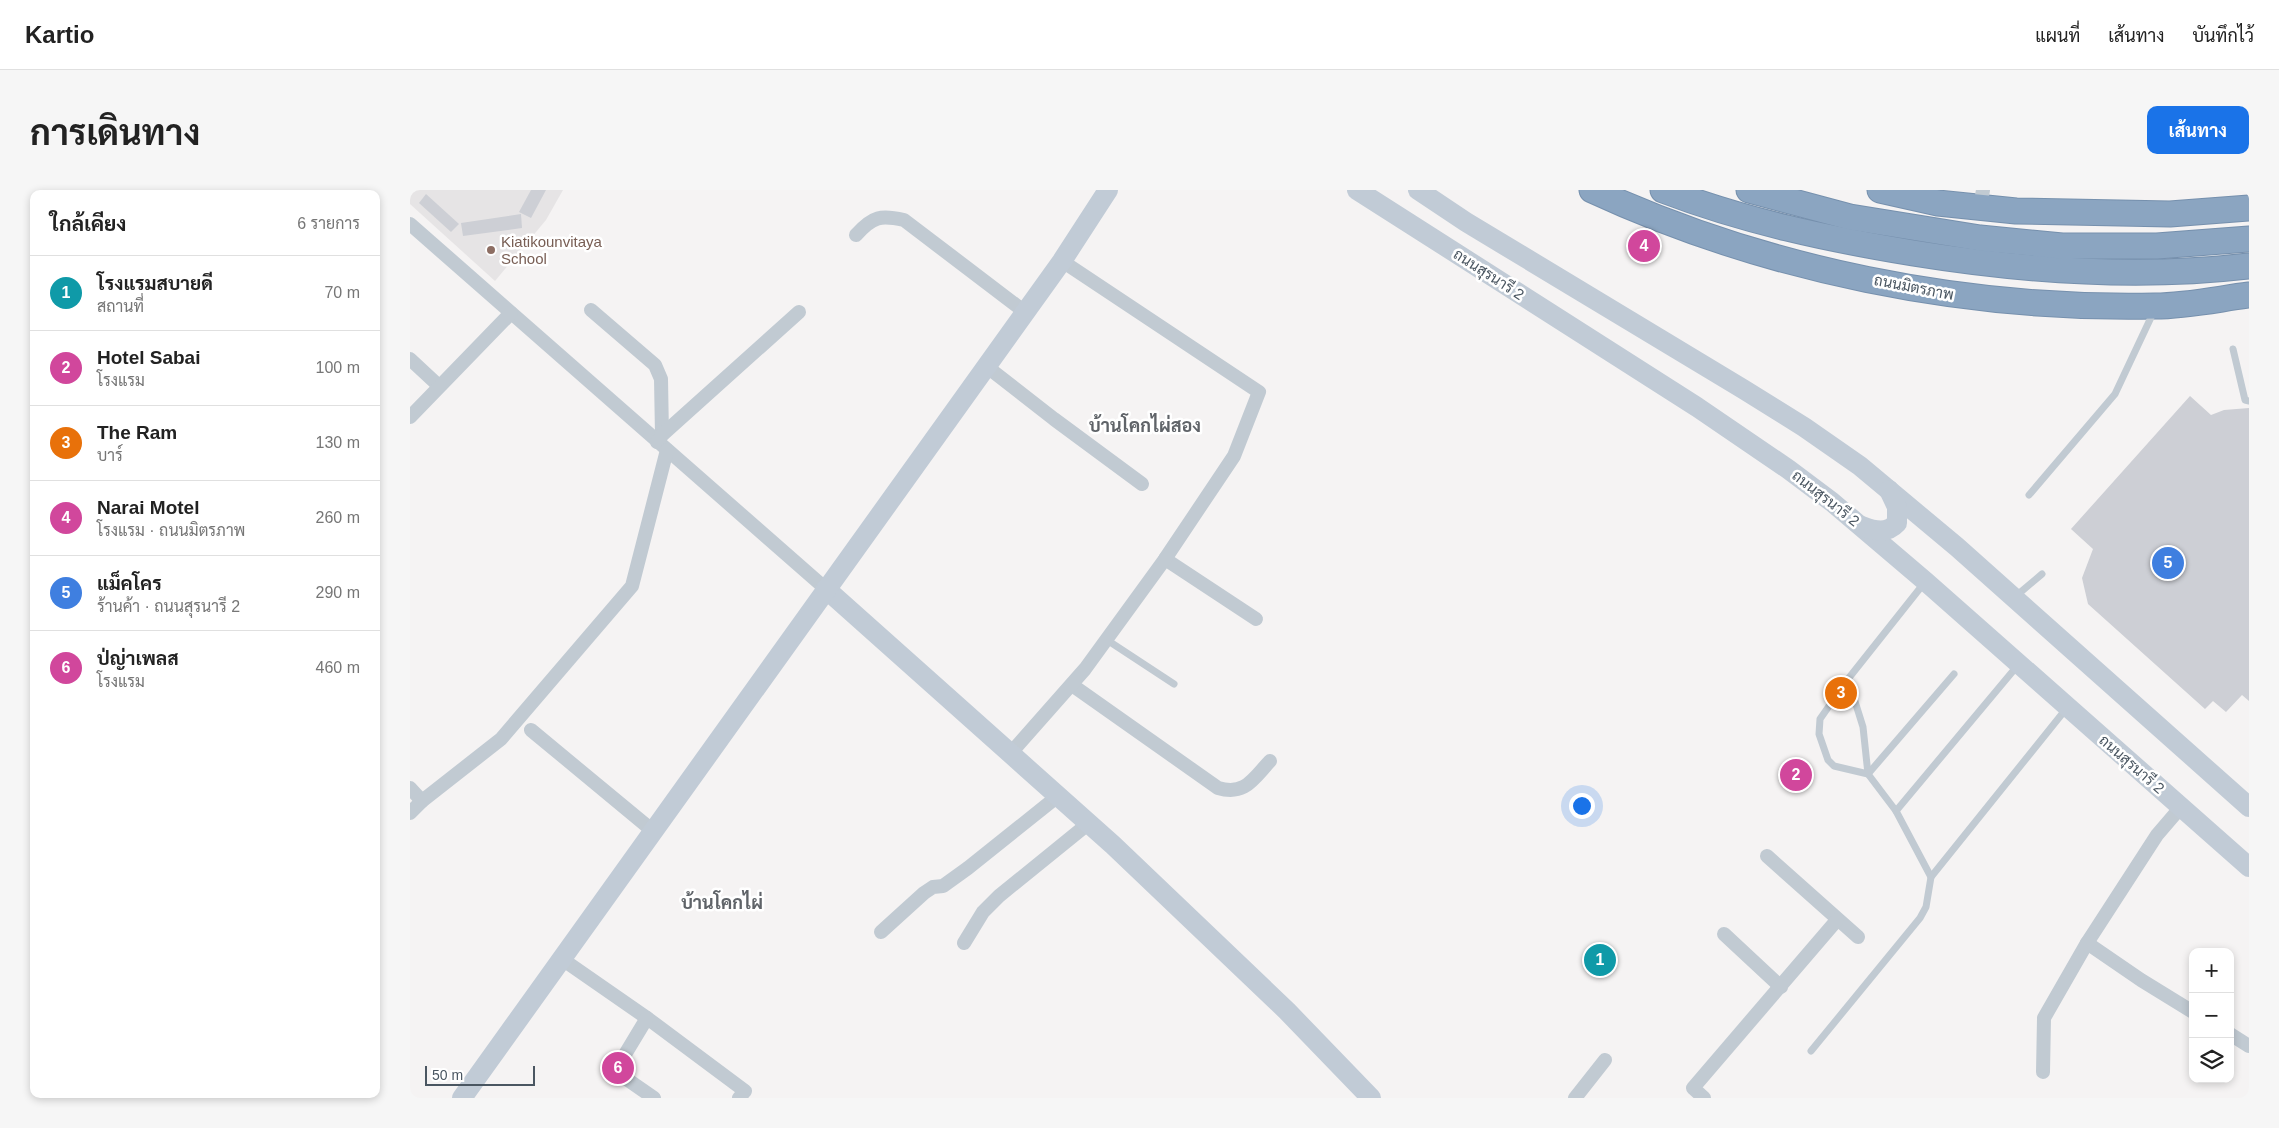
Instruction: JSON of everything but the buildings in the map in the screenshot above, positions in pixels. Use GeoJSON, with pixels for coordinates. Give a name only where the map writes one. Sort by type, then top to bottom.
{"type":"FeatureCollection","features":[{"type":"Feature","properties":{"kind":"highway","name":"ถนนมิตรภาพ"},"geometry":{"type":"LineString","coordinates":[[1592,190],[1631,208],[1734,245],[1856,276],[1947,294],[2049,304],[2156,306],[2249,295]]}},
{"type":"Feature","properties":{"kind":"highway"},"geometry":{"type":"LineString","coordinates":[[1663,190],[1741,216],[1844,242],[1976,263],[2060,270],[2156,273],[2249,266]]}},
{"type":"Feature","properties":{"kind":"highway"},"geometry":{"type":"LineString","coordinates":[[1749,190],[1850,217],[1980,238],[2062,246],[2157,246],[2249,239]]}},
{"type":"Feature","properties":{"kind":"highway"},"geometry":{"type":"LineString","coordinates":[[1880,190],[1938,203],[1982,199],[2035,212],[2161,214],[2249,208]]}},
{"type":"Feature","properties":{"kind":"main road"},"geometry":{"type":"LineString","coordinates":[[462,1098],[1062,261],[1108,190]]}},
{"type":"Feature","properties":{"kind":"main road","name":"ถนนสุรนารี 2"},"geometry":{"type":"LineString","coordinates":[[1357,190],[1697,407],[1788,468],[1926,581],[2249,867]]}},
{"type":"Feature","properties":{"kind":"main road"},"geometry":{"type":"LineString","coordinates":[[1418,190],[1466,222],[1804,427],[1888,488],[2249,807]]}},
{"type":"Feature","properties":{"kind":"main road"},"geometry":{"type":"LineString","coordinates":[[1861,526],[1875,531],[1885,531],[1895,525],[1898,516],[1894,500],[1888,488]]}},
{"type":"Feature","properties":{"kind":"main road"},"geometry":{"type":"LineString","coordinates":[[826,590],[1089,823],[1287,1011],[1371,1098]]}},
{"type":"Feature","properties":{"kind":"street"},"geometry":{"type":"LineString","coordinates":[[856,235],[875,218],[890,217],[904,220],[1025,312]]}},
{"type":"Feature","properties":{"kind":"street"},"geometry":{"type":"LineString","coordinates":[[410,224],[510,313],[662,442],[826,590]]}},
{"type":"Feature","properties":{"kind":"street"},"geometry":{"type":"LineString","coordinates":[[1010,754],[1072,685],[1165,559],[1234,456],[1259,392],[1062,261]]}},
{"type":"Feature","properties":{"kind":"street"},"geometry":{"type":"LineString","coordinates":[[410,813],[422,801],[501,739],[632,586],[662,442],[661,379],[655,365],[591,310]]}},
{"type":"Feature","properties":{"kind":"street"},"geometry":{"type":"LineString","coordinates":[[662,442],[800,312]]}},
{"type":"Feature","properties":{"kind":"street"},"geometry":{"type":"LineString","coordinates":[[410,417],[510,313]]}},
{"type":"Feature","properties":{"kind":"street"},"geometry":{"type":"LineString","coordinates":[[410,359],[439,386]]}},
{"type":"Feature","properties":{"kind":"street"},"geometry":{"type":"LineString","coordinates":[[986,366],[1054,420],[1142,484]]}},
{"type":"Feature","properties":{"kind":"street"},"geometry":{"type":"LineString","coordinates":[[1165,559],[1256,619]]}},
{"type":"Feature","properties":{"kind":"street"},"geometry":{"type":"LineString","coordinates":[[1072,685],[1218,788],[1230,792],[1240,790],[1270,761]]}},
{"type":"Feature","properties":{"kind":"street"},"geometry":{"type":"LineString","coordinates":[[530,730],[653,831]]}},
{"type":"Feature","properties":{"kind":"street"},"geometry":{"type":"LineString","coordinates":[[410,788],[422,801]]}},
{"type":"Feature","properties":{"kind":"street"},"geometry":{"type":"LineString","coordinates":[[881,932],[924,893],[933,887],[943,886],[968,868],[1058,796]]}},
{"type":"Feature","properties":{"kind":"street"},"geometry":{"type":"LineString","coordinates":[[2043,1072],[2044,1018],[2087,944],[2157,835],[2181,807]]}},
{"type":"Feature","properties":{"kind":"street"},"geometry":{"type":"LineString","coordinates":[[964,943],[983,912],[999,896],[1089,823]]}},
{"type":"Feature","properties":{"kind":"street"},"geometry":{"type":"LineString","coordinates":[[1767,856],[1858,937]]}},
{"type":"Feature","properties":{"kind":"street"},"geometry":{"type":"LineString","coordinates":[[1704,1098],[1693,1088],[1837,920]]}},
{"type":"Feature","properties":{"kind":"street"},"geometry":{"type":"LineString","coordinates":[[1724,934],[1781,987]]}},
{"type":"Feature","properties":{"kind":"street"},"geometry":{"type":"LineString","coordinates":[[2087,944],[2189,1009]]}},
{"type":"Feature","properties":{"kind":"street"},"geometry":{"type":"LineString","coordinates":[[562,959],[745,1091],[739,1098]]}},
{"type":"Feature","properties":{"kind":"street"},"geometry":{"type":"LineString","coordinates":[[646,1018],[615,1071],[654,1098]]}},
{"type":"Feature","properties":{"kind":"street"},"geometry":{"type":"LineString","coordinates":[[2234,1037],[2249,1046]]}},
{"type":"Feature","properties":{"kind":"street"},"geometry":{"type":"LineString","coordinates":[[1576,1098],[1605,1060]]}},
{"type":"Feature","properties":{"kind":"lane"},"geometry":{"type":"LineString","coordinates":[[2029,495],[2115,394],[2156,306]]}},
{"type":"Feature","properties":{"kind":"lane"},"geometry":{"type":"LineString","coordinates":[[2234,349],[2244,400],[2249,401]]}},
{"type":"Feature","properties":{"kind":"lane"},"geometry":{"type":"LineString","coordinates":[[2014,598],[2042,574]]}},
{"type":"Feature","properties":{"kind":"lane"},"geometry":{"type":"LineString","coordinates":[[1868,774],[1834,766],[1828,760],[1818,734],[1820,719],[1848,679],[1926,581]]}},
{"type":"Feature","properties":{"kind":"lane"},"geometry":{"type":"LineString","coordinates":[[1107,640],[1174,684]]}},
{"type":"Feature","properties":{"kind":"lane"},"geometry":{"type":"LineString","coordinates":[[1896,810],[2018,664]]}},
{"type":"Feature","properties":{"kind":"lane"},"geometry":{"type":"LineString","coordinates":[[1868,774],[1954,674]]}},
{"type":"Feature","properties":{"kind":"lane"},"geometry":{"type":"LineString","coordinates":[[1848,679],[1862,727],[1868,774],[1896,810],[1930,877]]}},
{"type":"Feature","properties":{"kind":"lane"},"geometry":{"type":"LineString","coordinates":[[1811,1051],[1920,918],[1926,907],[1930,877],[2067,707]]}},
{"type":"Feature","properties":{"kind":"shaded area","name":"Kiatikounvitaya School"},"geometry":{"type":"Polygon","coordinates":[[[410,190],[563,190],[546,220],[495,281],[410,204],[410,190]]]}},
{"type":"Feature","properties":{"kind":"place","name":"Narai Motel"},"geometry":{"type":"Point","coordinates":[1644,246]}},
{"type":"Feature","properties":{"kind":"place","name":"Kiatikounvitaya School"},"geometry":{"type":"Point","coordinates":[491,250]}},
{"type":"Feature","properties":{"kind":"place","name":"แม็คโคร"},"geometry":{"type":"Point","coordinates":[2168,563]}},
{"type":"Feature","properties":{"kind":"place","name":"The Ram"},"geometry":{"type":"Point","coordinates":[1841,693]}},
{"type":"Feature","properties":{"kind":"place","name":"Hotel Sabai"},"geometry":{"type":"Point","coordinates":[1796,775]}},
{"type":"Feature","properties":{"kind":"place","name":"โรงแรมสบายดี"},"geometry":{"type":"Point","coordinates":[1600,960]}},
{"type":"Feature","properties":{"kind":"place","name":"ป่ญ่าเพลส"},"geometry":{"type":"Point","coordinates":[618,1068]}},
{"type":"Feature","properties":{"kind":"district","name":"บ้านโคกไผ่สอง"},"geometry":{"type":"Point","coordinates":[1145,426]}},
{"type":"Feature","properties":{"kind":"district","name":"บ้านโคกไผ่"},"geometry":{"type":"Point","coordinates":[722,903]}}]}
